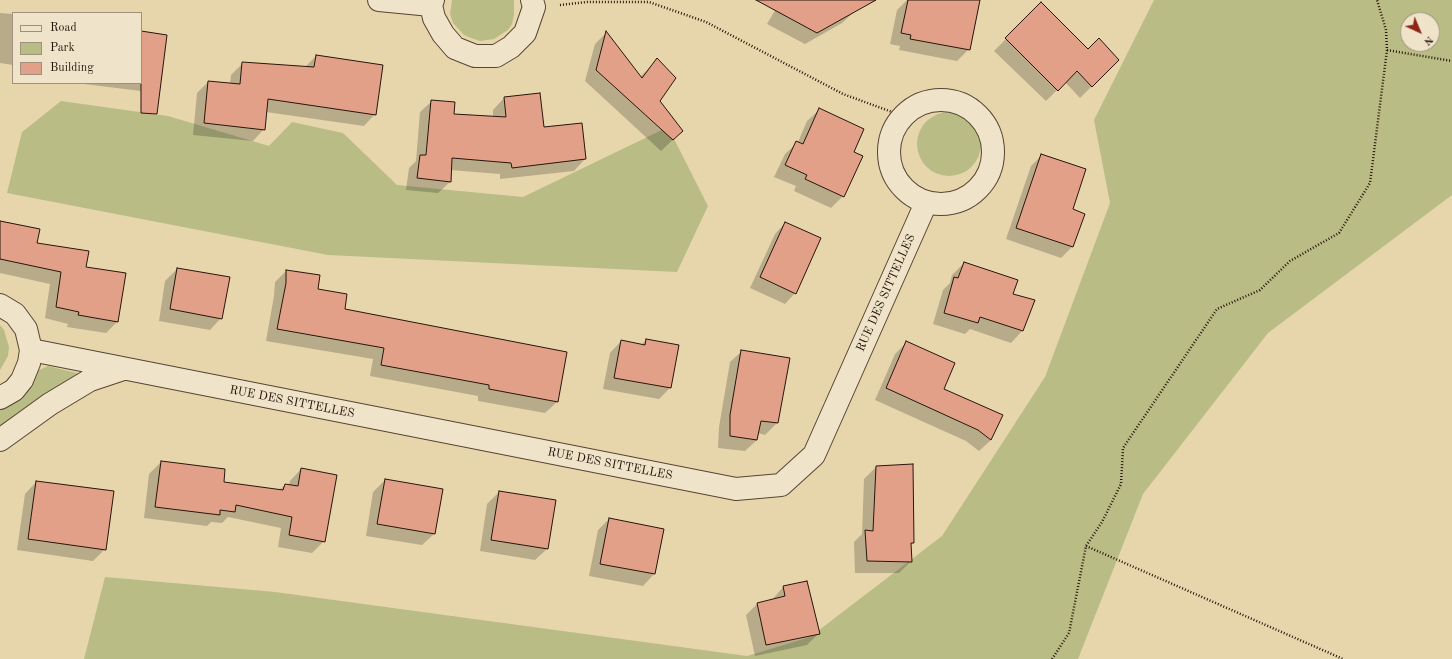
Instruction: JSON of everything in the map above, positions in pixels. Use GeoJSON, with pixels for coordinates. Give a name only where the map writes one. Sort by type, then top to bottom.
{"type":"FeatureCollection","features":[{"type":"Feature","properties":{"kind":"street"},"geometry":{"type":"LineString","coordinates":[[379,0],[432,3],[434,18],[443,34],[455,48],[475,56],[496,56],[511,47],[525,33],[533,4]]}},
{"type":"Feature","properties":{"kind":"street"},"geometry":{"type":"LineString","coordinates":[[932,100],[959,103],[975,112],[986,126],[992,143],[991,167],[983,183],[970,196],[944,205],[926,203],[907,192],[895,178],[889,161],[888,149],[893,132],[903,116],[915,107],[932,100]]}},
{"type":"Feature","properties":{"kind":"street","name":"RUE DES SITTELLES"},"geometry":{"type":"LineString","coordinates":[[31,350],[736,489],[781,485],[814,455],[926,203]]}},
{"type":"Feature","properties":{"kind":"street"},"geometry":{"type":"LineString","coordinates":[[0,305],[15,314],[26,329],[31,350],[29,363],[22,380],[14,390],[0,398]]}},
{"type":"Feature","properties":{"kind":"street","name":"RUE DES SITTELLES"},"geometry":{"type":"LineString","coordinates":[[0,440],[50,404],[90,380],[125,369]]}},
{"type":"Feature","properties":{"kind":"path"},"geometry":{"type":"LineString","coordinates":[[1052,659],[1069,633],[1086,546],[1102,522],[1122,484],[1123,448],[1217,310],[1260,290],[1290,261],[1340,233],[1370,183],[1387,50],[1386,30],[1378,0]]}},
{"type":"Feature","properties":{"kind":"path"},"geometry":{"type":"LineString","coordinates":[[533,4],[649,2],[706,22],[843,94],[903,116]]}},
{"type":"Feature","properties":{"kind":"path"},"geometry":{"type":"LineString","coordinates":[[1387,50],[1452,61]]}},
{"type":"Feature","properties":{"kind":"path"},"geometry":{"type":"LineString","coordinates":[[1086,546],[1343,659]]}},
{"type":"Feature","properties":{"kind":"green space"},"geometry":{"type":"Polygon","coordinates":[[[452,0],[514,0],[514,15],[512,24],[508,30],[494,39],[480,41],[471,38],[464,35],[453,23],[450,14],[452,0]]]}},
{"type":"Feature","properties":{"kind":"green space"},"geometry":{"type":"Polygon","coordinates":[[[1154,0],[1452,0],[1452,195],[1268,333],[1143,494],[1078,659],[84,659],[105,577],[275,592],[747,656],[810,637],[942,536],[1045,377],[1110,203],[1094,120],[1154,0]]]}},
{"type":"Feature","properties":{"kind":"green space"},"geometry":{"type":"Polygon","coordinates":[[[61,101],[168,116],[269,146],[292,122],[343,133],[397,185],[523,197],[668,127],[708,206],[677,272],[328,255],[7,193],[22,132],[61,101]]]}},
{"type":"Feature","properties":{"kind":"green space"},"geometry":{"type":"Polygon","coordinates":[[[943,112],[955,112],[972,121],[979,132],[981,144],[979,156],[972,167],[955,176],[943,176],[931,171],[922,162],[917,150],[917,138],[922,126],[931,117],[943,112]]]}},
{"type":"Feature","properties":{"kind":"green space"},"geometry":{"type":"Polygon","coordinates":[[[0,325],[4,330],[9,347],[8,356],[0,370],[0,325]]]}},
{"type":"Feature","properties":{"kind":"green space"},"geometry":{"type":"Polygon","coordinates":[[[48,366],[81,374],[0,429],[0,407],[35,372],[48,366]]]}},
{"type":"Feature","properties":{"kind":"building"},"geometry":{"type":"Polygon","coordinates":[[[756,0],[876,0],[817,33],[756,0]]]}},
{"type":"Feature","properties":{"kind":"building"},"geometry":{"type":"Polygon","coordinates":[[[908,0],[980,0],[970,50],[910,39],[911,35],[901,33],[908,0]]]}},
{"type":"Feature","properties":{"kind":"building"},"geometry":{"type":"Polygon","coordinates":[[[1041,2],[1088,49],[1099,38],[1119,60],[1092,87],[1077,71],[1058,91],[1005,38],[1041,2]]]}},
{"type":"Feature","properties":{"kind":"building"},"geometry":{"type":"Polygon","coordinates":[[[142,31],[167,35],[157,114],[141,113],[142,31]]]}},
{"type":"Feature","properties":{"kind":"building"},"geometry":{"type":"Polygon","coordinates":[[[606,31],[642,78],[657,58],[676,78],[660,101],[683,131],[673,140],[596,70],[606,31]]]}},
{"type":"Feature","properties":{"kind":"building"},"geometry":{"type":"Polygon","coordinates":[[[316,55],[383,65],[376,115],[268,99],[265,130],[204,123],[208,81],[240,84],[242,62],[314,67],[316,55]]]}},
{"type":"Feature","properties":{"kind":"building"},"geometry":{"type":"Polygon","coordinates":[[[540,93],[544,127],[582,123],[586,159],[512,168],[511,163],[452,158],[451,182],[417,178],[420,155],[426,155],[431,100],[455,102],[454,114],[506,117],[504,97],[540,93]]]}},
{"type":"Feature","properties":{"kind":"building"},"geometry":{"type":"Polygon","coordinates":[[[819,108],[864,129],[854,152],[863,156],[844,197],[805,179],[807,175],[785,165],[796,141],[803,144],[819,108]]]}},
{"type":"Feature","properties":{"kind":"building"},"geometry":{"type":"Polygon","coordinates":[[[1041,154],[1086,169],[1073,209],[1085,214],[1073,247],[1016,228],[1041,154]]]}},
{"type":"Feature","properties":{"kind":"building"},"geometry":{"type":"Polygon","coordinates":[[[0,221],[40,229],[37,243],[89,251],[86,267],[126,273],[118,322],[78,315],[79,312],[56,307],[61,272],[0,259],[0,221]]]}},
{"type":"Feature","properties":{"kind":"building"},"geometry":{"type":"Polygon","coordinates":[[[785,222],[821,238],[796,294],[760,277],[785,222]]]}},
{"type":"Feature","properties":{"kind":"building"},"geometry":{"type":"Polygon","coordinates":[[[964,262],[1018,280],[1013,294],[1035,300],[1023,331],[980,317],[978,323],[944,313],[954,277],[958,278],[964,262]]]}},
{"type":"Feature","properties":{"kind":"building"},"geometry":{"type":"Polygon","coordinates":[[[177,268],[230,277],[222,319],[170,309],[177,268]]]}},
{"type":"Feature","properties":{"kind":"building"},"geometry":{"type":"Polygon","coordinates":[[[286,270],[320,275],[318,289],[347,294],[345,309],[567,352],[558,402],[489,389],[489,385],[381,365],[384,348],[277,329],[286,283],[286,270]]]}},
{"type":"Feature","properties":{"kind":"building"},"geometry":{"type":"Polygon","coordinates":[[[646,339],[679,345],[671,388],[614,378],[621,340],[645,345],[646,339]]]}},
{"type":"Feature","properties":{"kind":"building"},"geometry":{"type":"Polygon","coordinates":[[[906,341],[955,363],[944,389],[1003,415],[991,440],[978,430],[886,388],[906,341]]]}},
{"type":"Feature","properties":{"kind":"building"},"geometry":{"type":"Polygon","coordinates":[[[741,350],[790,358],[778,423],[761,421],[757,440],[730,436],[730,415],[741,350]]]}},
{"type":"Feature","properties":{"kind":"building"},"geometry":{"type":"Polygon","coordinates":[[[161,461],[225,469],[224,482],[283,490],[285,484],[298,486],[301,468],[337,475],[325,542],[289,535],[292,517],[236,505],[235,512],[220,510],[220,515],[155,507],[161,461]]]}},
{"type":"Feature","properties":{"kind":"building"},"geometry":{"type":"Polygon","coordinates":[[[913,464],[914,543],[911,543],[912,562],[867,561],[865,530],[873,531],[876,466],[913,464]]]}},
{"type":"Feature","properties":{"kind":"building"},"geometry":{"type":"Polygon","coordinates":[[[385,479],[443,489],[435,534],[377,524],[385,479]]]}},
{"type":"Feature","properties":{"kind":"building"},"geometry":{"type":"Polygon","coordinates":[[[36,481],[114,491],[106,550],[28,539],[36,481]]]}},
{"type":"Feature","properties":{"kind":"building"},"geometry":{"type":"Polygon","coordinates":[[[499,491],[556,500],[548,549],[491,540],[499,491]]]}},
{"type":"Feature","properties":{"kind":"building"},"geometry":{"type":"Polygon","coordinates":[[[609,518],[664,529],[655,574],[600,564],[609,518]]]}},
{"type":"Feature","properties":{"kind":"building"},"geometry":{"type":"Polygon","coordinates":[[[807,581],[820,634],[766,645],[757,603],[785,596],[783,586],[807,581]]]}}]}
